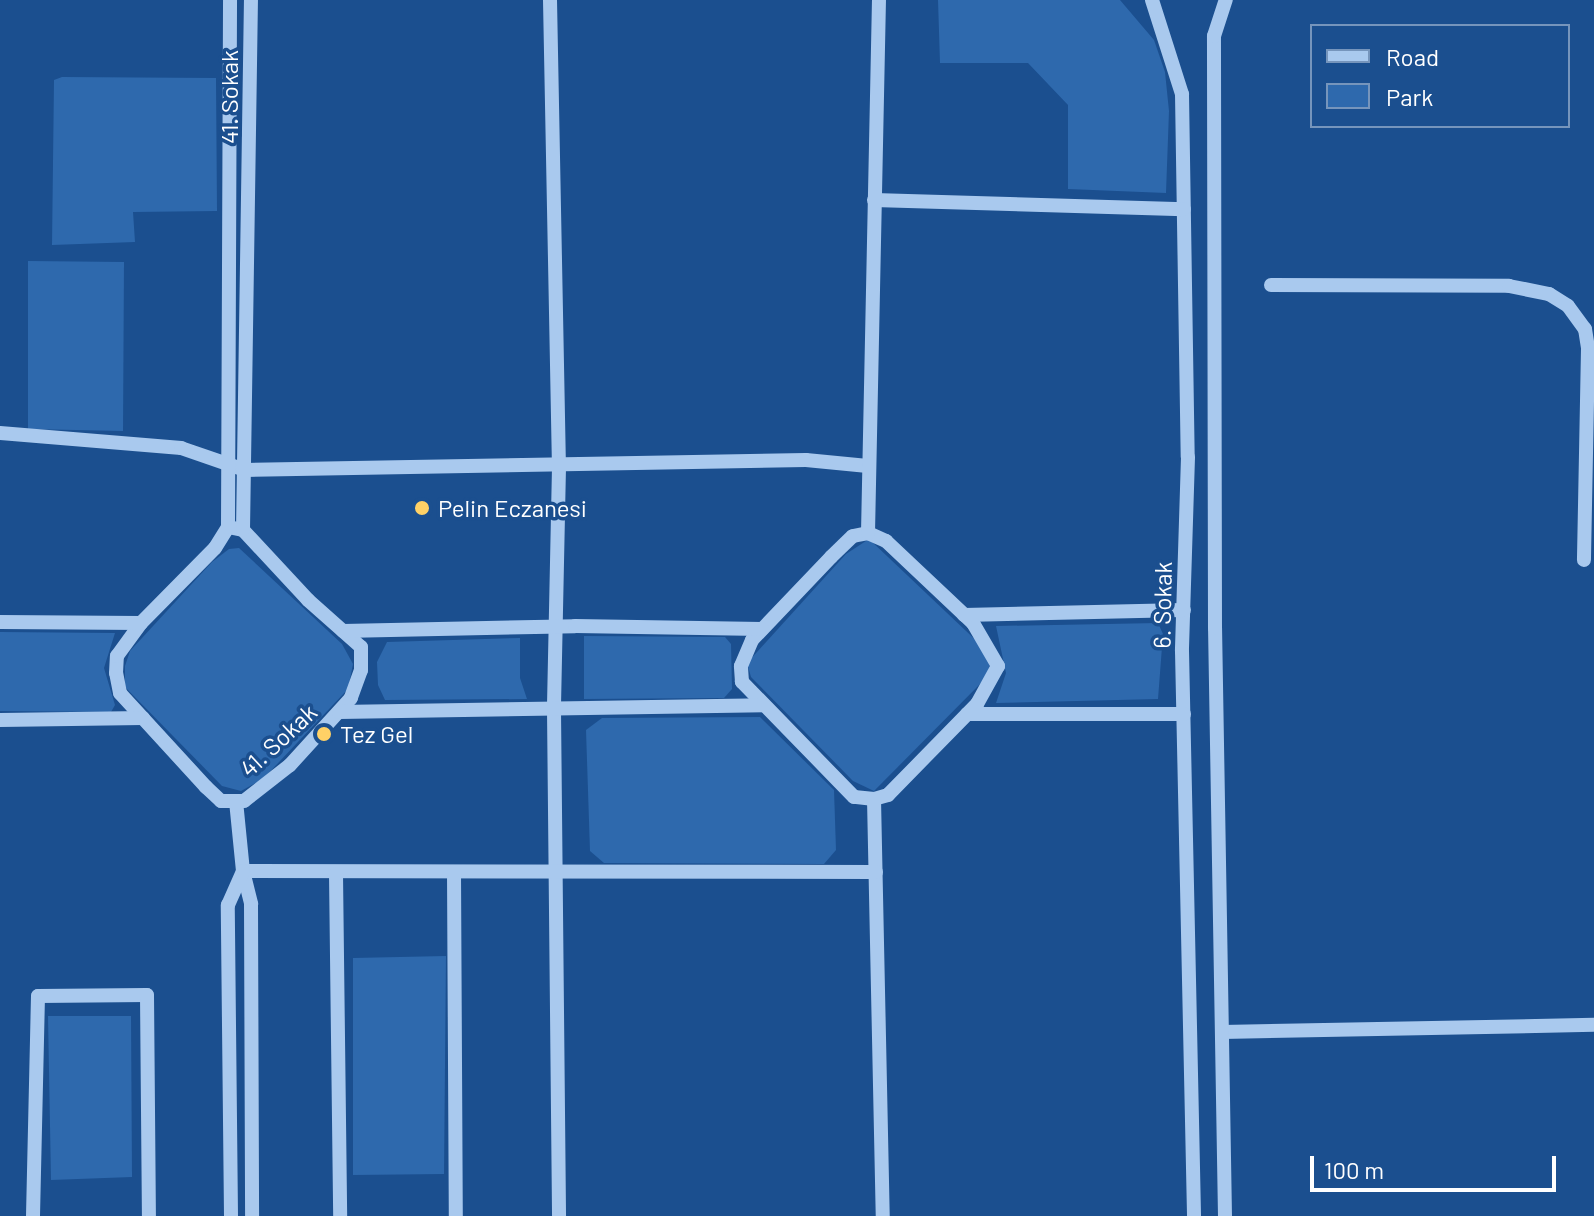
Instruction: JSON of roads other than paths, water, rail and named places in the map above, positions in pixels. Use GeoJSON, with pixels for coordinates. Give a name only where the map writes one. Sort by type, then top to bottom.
{"type":"FeatureCollection","features":[{"type":"Feature","properties":{"kind":"street","name":"41. Sokak"},"geometry":{"type":"LineString","coordinates":[[230,0],[227,461],[236,528],[361,647],[361,670],[351,698],[290,765],[244,801],[221,801],[120,693],[116,673],[117,656],[141,623],[236,528],[245,470],[251,0]]}},
{"type":"Feature","properties":{"kind":"street"},"geometry":{"type":"LineString","coordinates":[[550,0],[559,467],[554,710],[559,1216]]}},
{"type":"Feature","properties":{"kind":"street"},"geometry":{"type":"LineString","coordinates":[[868,533],[879,0]]}},
{"type":"Feature","properties":{"kind":"street","name":"6. Sokak"},"geometry":{"type":"LineString","coordinates":[[1152,0],[1182,94],[1188,457],[1184,714],[1194,1216]]}},
{"type":"Feature","properties":{"kind":"street"},"geometry":{"type":"LineString","coordinates":[[1225,1216],[1214,36],[1226,0]]}},
{"type":"Feature","properties":{"kind":"street"},"geometry":{"type":"LineString","coordinates":[[874,200],[1184,209]]}},
{"type":"Feature","properties":{"kind":"street"},"geometry":{"type":"LineString","coordinates":[[1271,285],[1509,286],[1549,294],[1568,306],[1585,329],[1591,387],[1584,560]]}},
{"type":"Feature","properties":{"kind":"street"},"geometry":{"type":"LineString","coordinates":[[0,433],[181,448],[227,461],[245,470],[559,467],[806,460],[868,466]]}},
{"type":"Feature","properties":{"kind":"street"},"geometry":{"type":"LineString","coordinates":[[868,533],[886,541],[964,615],[985,639],[998,666],[967,714],[888,795],[874,799],[854,797],[742,682],[741,666],[762,629],[853,536],[868,533]]}},
{"type":"Feature","properties":{"kind":"street"},"geometry":{"type":"LineString","coordinates":[[964,615],[1184,610]]}},
{"type":"Feature","properties":{"kind":"street"},"geometry":{"type":"LineString","coordinates":[[0,622],[141,623]]}},
{"type":"Feature","properties":{"kind":"street"},"geometry":{"type":"LineString","coordinates":[[343,631],[555,626],[762,629]]}},
{"type":"Feature","properties":{"kind":"street"},"geometry":{"type":"LineString","coordinates":[[339,712],[764,705]]}},
{"type":"Feature","properties":{"kind":"street"},"geometry":{"type":"LineString","coordinates":[[967,714],[1184,714]]}},
{"type":"Feature","properties":{"kind":"street"},"geometry":{"type":"LineString","coordinates":[[0,720],[143,718]]}},
{"type":"Feature","properties":{"kind":"street"},"geometry":{"type":"LineString","coordinates":[[874,799],[883,1216]]}},
{"type":"Feature","properties":{"kind":"street"},"geometry":{"type":"LineString","coordinates":[[236,801],[243,871],[251,904],[252,1216]]}},
{"type":"Feature","properties":{"kind":"street"},"geometry":{"type":"LineString","coordinates":[[243,871],[336,874],[876,872]]}},
{"type":"Feature","properties":{"kind":"street"},"geometry":{"type":"LineString","coordinates":[[231,1216],[228,905],[243,871]]}},
{"type":"Feature","properties":{"kind":"street"},"geometry":{"type":"LineString","coordinates":[[454,872],[456,1216]]}},
{"type":"Feature","properties":{"kind":"street"},"geometry":{"type":"LineString","coordinates":[[336,874],[340,1216]]}},
{"type":"Feature","properties":{"kind":"street"},"geometry":{"type":"LineString","coordinates":[[33,1216],[38,996],[147,995],[149,1216]]}},
{"type":"Feature","properties":{"kind":"street"},"geometry":{"type":"LineString","coordinates":[[1222,1032],[1594,1025]]}},
{"type":"Feature","properties":{"kind":"place","name":"Pelin Eczanesi"},"geometry":{"type":"Point","coordinates":[422,508]}},
{"type":"Feature","properties":{"kind":"place","name":"Tez Gel"},"geometry":{"type":"Point","coordinates":[324,734]}}]}
